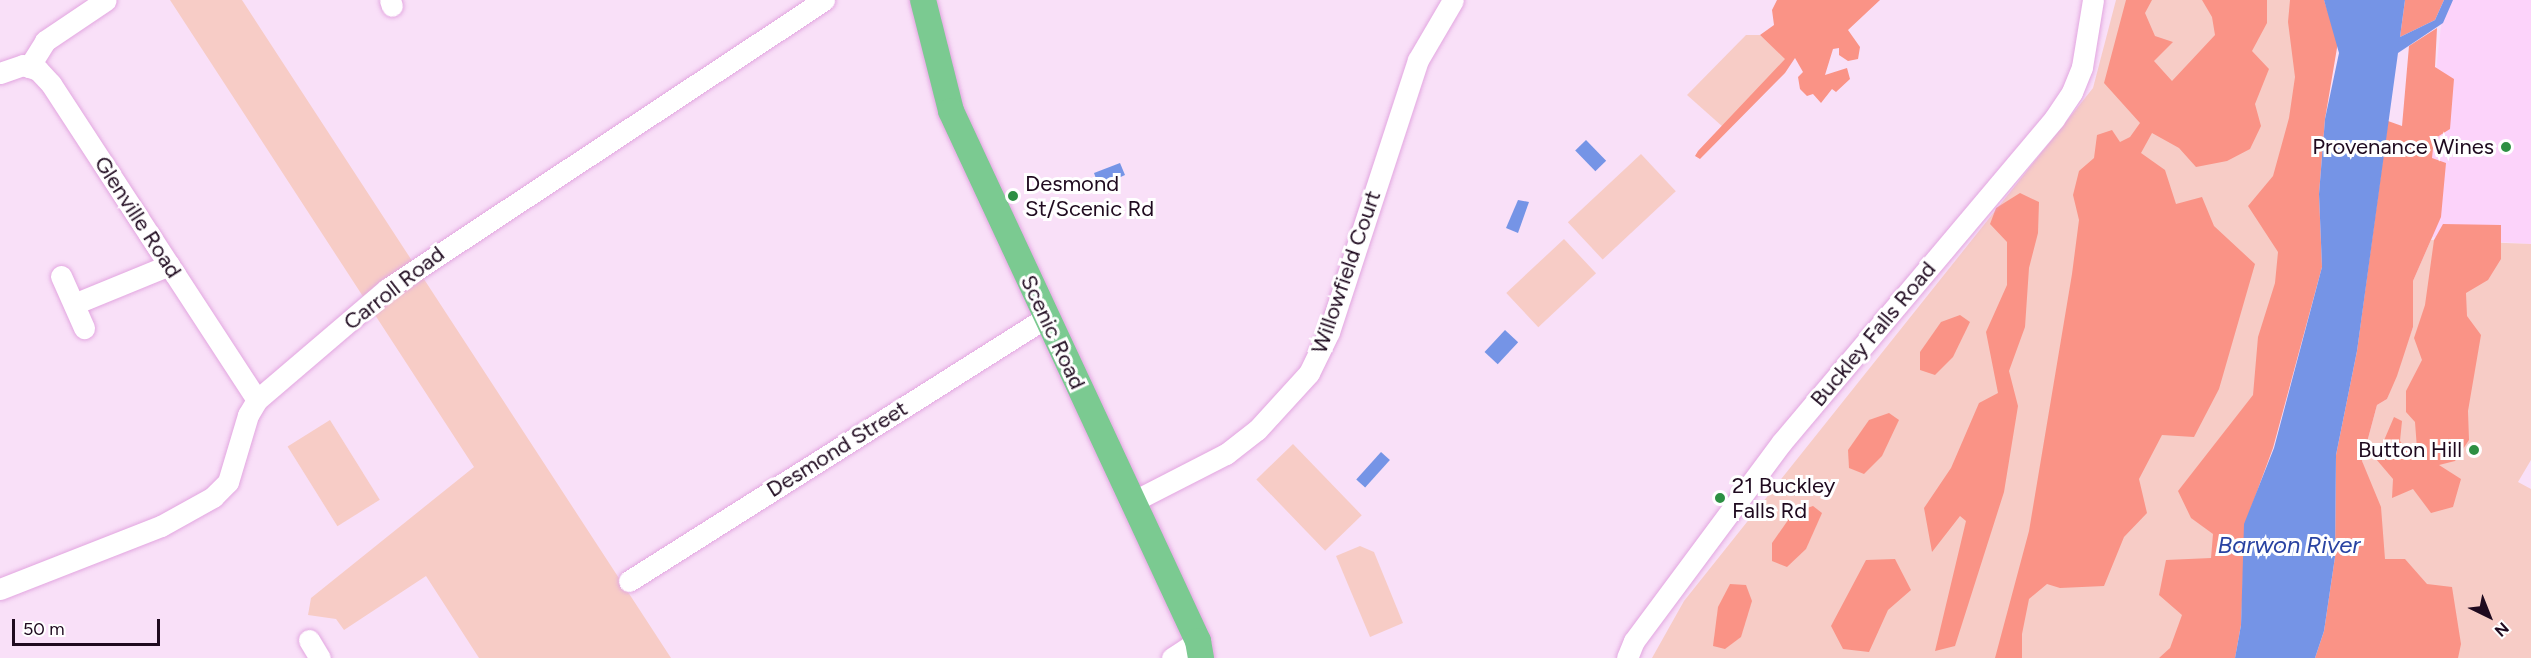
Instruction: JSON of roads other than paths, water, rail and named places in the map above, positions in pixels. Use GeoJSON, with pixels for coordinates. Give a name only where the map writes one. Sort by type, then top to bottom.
{"type":"FeatureCollection","features":[{"type":"Feature","properties":{"kind":"main road","name":"Scenic Road"},"geometry":{"type":"LineString","coordinates":[[923,0],[951,111],[1199,650]]}},
{"type":"Feature","properties":{"kind":"street"},"geometry":{"type":"LineString","coordinates":[[0,73],[29,67],[45,41],[106,0]]}},
{"type":"Feature","properties":{"kind":"street","name":"Carroll Road"},"geometry":{"type":"LineString","coordinates":[[0,589],[161,526],[213,497],[228,482],[248,415],[257,400],[417,266],[824,0]]}},
{"type":"Feature","properties":{"kind":"street","name":"Willowfield Court"},"geometry":{"type":"LineString","coordinates":[[1132,502],[1226,454],[1257,430],[1309,373],[1329,332],[1414,70],[1453,0]]}},
{"type":"Feature","properties":{"kind":"street","name":"Buckley Falls Road"},"geometry":{"type":"LineString","coordinates":[[1627,658],[1634,641],[1788,434],[2054,119],[2072,92],[2082,68],[2093,0]]}},
{"type":"Feature","properties":{"kind":"street","name":"Glenville Road"},"geometry":{"type":"LineString","coordinates":[[29,67],[38,70],[51,84],[257,400]]}},
{"type":"Feature","properties":{"kind":"street"},"geometry":{"type":"LineString","coordinates":[[74,304],[169,265]]}},
{"type":"Feature","properties":{"kind":"street"},"geometry":{"type":"LineString","coordinates":[[62,276],[84,328]]}},
{"type":"Feature","properties":{"kind":"street","name":"Desmond Street"},"geometry":{"type":"LineString","coordinates":[[629,581],[1046,317]]}},
{"type":"Feature","properties":{"kind":"street"},"geometry":{"type":"LineString","coordinates":[[309,640],[320,658]]}},
{"type":"Feature","properties":{"kind":"street"},"geometry":{"type":"LineString","coordinates":[[1172,658],[1199,650]]}},
{"type":"Feature","properties":{"kind":"water","name":"Barwon River"},"geometry":{"type":"Polygon","coordinates":[[[2324,0],[2405,0],[2400,37],[2435,20],[2444,0],[2453,0],[2443,23],[2398,53],[2357,351],[2336,455],[2335,557],[2324,631],[2315,658],[2235,658],[2241,625],[2244,524],[2274,448],[2322,267],[2319,194],[2325,119],[2339,53],[2324,0]]]}},
{"type":"Feature","properties":{"kind":"water"},"geometry":{"type":"Polygon","coordinates":[[[1586,140],[1606,161],[1595,171],[1575,150],[1586,140]]]}},
{"type":"Feature","properties":{"kind":"water"},"geometry":{"type":"Polygon","coordinates":[[[1120,163],[1125,175],[1099,187],[1094,173],[1120,163]]]}},
{"type":"Feature","properties":{"kind":"water"},"geometry":{"type":"Polygon","coordinates":[[[1518,200],[1529,202],[1518,233],[1506,228],[1518,200]]]}},
{"type":"Feature","properties":{"kind":"water"},"geometry":{"type":"Polygon","coordinates":[[[1505,330],[1518,342],[1498,364],[1485,352],[1505,330]]]}},
{"type":"Feature","properties":{"kind":"water"},"geometry":{"type":"Polygon","coordinates":[[[1381,452],[1390,460],[1365,488],[1356,479],[1381,452]]]}},
{"type":"Feature","properties":{"kind":"place","name":"Provenance Wines"},"geometry":{"type":"Point","coordinates":[2506,147]}},
{"type":"Feature","properties":{"kind":"place","name":"Desmond St/Scenic Rd"},"geometry":{"type":"Point","coordinates":[1013,196]}},
{"type":"Feature","properties":{"kind":"place","name":"Button Hill"},"geometry":{"type":"Point","coordinates":[2474,450]}},
{"type":"Feature","properties":{"kind":"place","name":"21 Buckley Falls Rd"},"geometry":{"type":"Point","coordinates":[1720,498]}}]}
